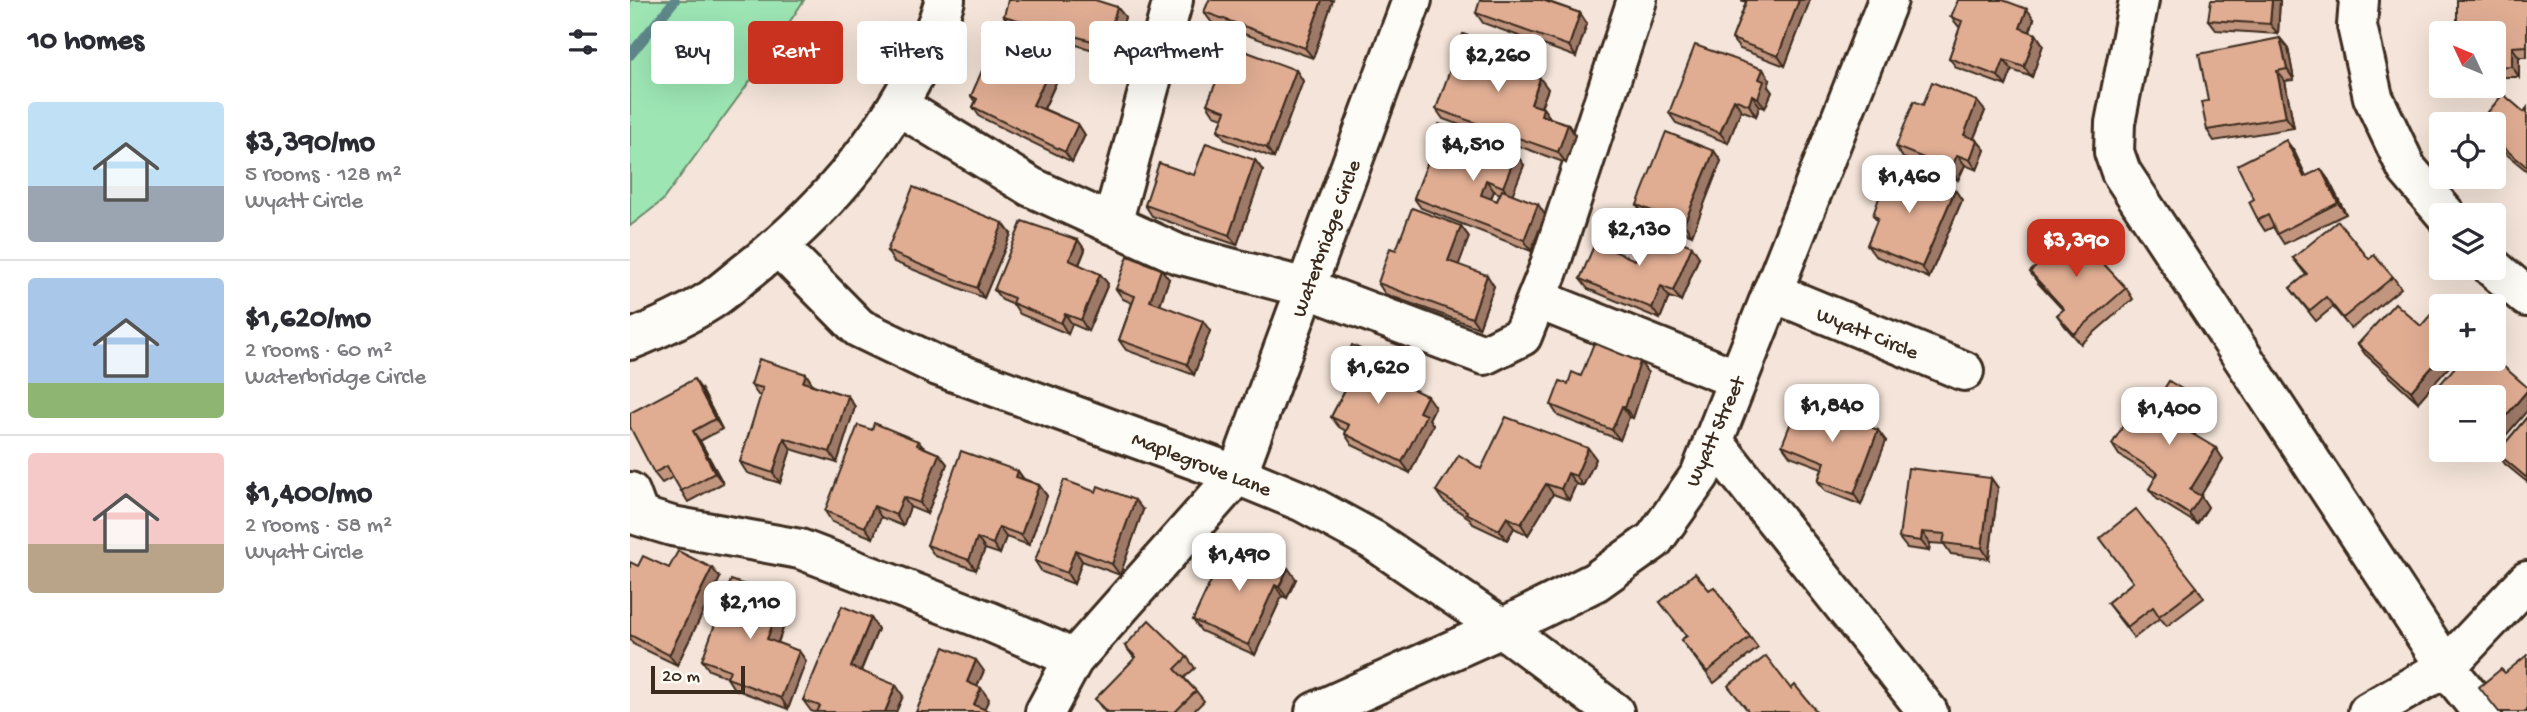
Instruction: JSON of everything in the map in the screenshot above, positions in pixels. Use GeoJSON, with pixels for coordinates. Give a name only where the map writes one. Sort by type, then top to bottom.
{"type":"FeatureCollection","features":[{"type":"Feature","properties":{"kind":"street"},"geometry":{"type":"LineString","coordinates":[[630,340],[711,300],[779,247],[843,181],[899,106],[934,37],[945,0]]}},
{"type":"Feature","properties":{"kind":"street"},"geometry":{"type":"LineString","coordinates":[[1112,224],[1173,0]]}},
{"type":"Feature","properties":{"kind":"street","name":"Waterbridge Circle"},"geometry":{"type":"LineString","coordinates":[[1237,475],[1412,0]]}},
{"type":"Feature","properties":{"kind":"street"},"geometry":{"type":"LineString","coordinates":[[899,106],[1031,187],[1178,254],[1306,288],[1484,355],[1522,336],[1549,271],[1637,0]]}},
{"type":"Feature","properties":{"kind":"street","name":"Wyatt Street"},"geometry":{"type":"LineString","coordinates":[[1315,712],[1502,628],[1595,582],[1654,540],[1700,475],[1888,0]]}},
{"type":"Feature","properties":{"kind":"street"},"geometry":{"type":"LineString","coordinates":[[2139,0],[2115,122],[2114,152],[2122,172],[2446,667],[2482,712]]}},
{"type":"Feature","properties":{"kind":"street"},"geometry":{"type":"LineString","coordinates":[[2359,0],[2357,26],[2373,97],[2407,169],[2436,203]]}},
{"type":"Feature","properties":{"kind":"street","name":"Maplegrove Lane"},"geometry":{"type":"LineString","coordinates":[[779,247],[859,328],[938,366],[1237,475],[1303,502],[1373,540],[1502,628],[1614,712]]}},
{"type":"Feature","properties":{"kind":"street"},"geometry":{"type":"LineString","coordinates":[[2506,279],[2527,297]]}},
{"type":"Feature","properties":{"kind":"street","name":"Wyatt Circle"},"geometry":{"type":"LineString","coordinates":[[1772,292],[1964,372]]}},
{"type":"Feature","properties":{"kind":"street"},"geometry":{"type":"LineString","coordinates":[[1537,299],[1738,379]]}},
{"type":"Feature","properties":{"kind":"street"},"geometry":{"type":"LineString","coordinates":[[1713,441],[1928,712]]}},
{"type":"Feature","properties":{"kind":"street"},"geometry":{"type":"LineString","coordinates":[[1045,712],[1073,660],[1237,475]]}},
{"type":"Feature","properties":{"kind":"street"},"geometry":{"type":"LineString","coordinates":[[630,492],[639,516],[672,526],[800,549],[988,621],[1073,660]]}},
{"type":"Feature","properties":{"kind":"street"},"geometry":{"type":"LineString","coordinates":[[2368,712],[2446,667],[2527,581]]}},
{"type":"Feature","properties":{"kind":"green space"},"geometry":{"type":"Polygon","coordinates":[[[630,0],[804,0],[790,21],[748,21],[748,84],[662,201],[630,226],[630,0]]]}},
{"type":"Feature","properties":{"kind":"building"},"geometry":{"type":"Polygon","coordinates":[[[1008,0],[1095,0],[1117,7],[1113,21],[1089,21],[1089,40],[1075,36],[1075,21],[1022,21],[1004,16],[1008,0]]]}},
{"type":"Feature","properties":{"kind":"building"},"geometry":{"type":"Polygon","coordinates":[[[1209,0],[1322,0],[1305,48],[1246,27],[1246,21],[1229,21],[1204,12],[1209,0]]]}},
{"type":"Feature","properties":{"kind":"building"},"geometry":{"type":"Polygon","coordinates":[[[1480,0],[1542,0],[1580,13],[1569,46],[1476,13],[1480,0]]]}},
{"type":"Feature","properties":{"kind":"building"},"geometry":{"type":"Polygon","coordinates":[[[1747,0],[1799,0],[1778,56],[1732,39],[1747,0]]]}},
{"type":"Feature","properties":{"kind":"building"},"geometry":{"type":"Polygon","coordinates":[[[1958,0],[2003,0],[2027,9],[2020,28],[2036,34],[2024,67],[2004,60],[1998,76],[1949,58],[1962,21],[1951,17],[1958,0]]]}},
{"type":"Feature","properties":{"kind":"building"},"geometry":{"type":"Polygon","coordinates":[[[2211,0],[2272,0],[2270,24],[2208,20],[2211,0]]]}},
{"type":"Feature","properties":{"kind":"building"},"geometry":{"type":"Polygon","coordinates":[[[2457,0],[2527,0],[2527,46],[2512,47],[2512,66],[2506,66],[2506,21],[2457,21],[2457,0]]]}},
{"type":"Feature","properties":{"kind":"building"},"geometry":{"type":"Polygon","coordinates":[[[1463,34],[1532,60],[1527,73],[1540,78],[1531,104],[1543,108],[1541,115],[1568,124],[1558,152],[1436,109],[1463,34]]]}},
{"type":"Feature","properties":{"kind":"building"},"geometry":{"type":"Polygon","coordinates":[[[2280,38],[2287,69],[2277,71],[2286,117],[2207,130],[2201,102],[2208,101],[2199,54],[2280,38]]]}},
{"type":"Feature","properties":{"kind":"building"},"geometry":{"type":"Polygon","coordinates":[[[1695,45],[1763,69],[1759,79],[1764,81],[1758,98],[1752,95],[1749,105],[1734,99],[1720,133],[1669,113],[1695,45]]]}},
{"type":"Feature","properties":{"kind":"building"},"geometry":{"type":"Polygon","coordinates":[[[1246,52],[1296,70],[1267,148],[1218,130],[1226,111],[1207,104],[1215,84],[1246,84],[1246,52]]]}},
{"type":"Feature","properties":{"kind":"building"},"geometry":{"type":"Polygon","coordinates":[[[981,73],[981,84],[1043,84],[1033,105],[1078,124],[1065,152],[973,107],[977,99],[971,96],[981,73]]]}},
{"type":"Feature","properties":{"kind":"building"},"geometry":{"type":"Polygon","coordinates":[[[1932,82],[1977,101],[1964,135],[1977,140],[1970,160],[1957,155],[1951,169],[1896,147],[1914,101],[1923,105],[1932,82]]]}},
{"type":"Feature","properties":{"kind":"building"},"geometry":{"type":"Polygon","coordinates":[[[2506,97],[2524,112],[2527,108],[2527,167],[2506,150],[2506,112],[2488,112],[2500,98],[2506,97]]]}},
{"type":"Feature","properties":{"kind":"building"},"geometry":{"type":"Polygon","coordinates":[[[1439,124],[1516,154],[1503,187],[1486,180],[1481,195],[1497,201],[1502,190],[1538,204],[1524,240],[1414,198],[1439,124]]]}},
{"type":"Feature","properties":{"kind":"building"},"geometry":{"type":"Polygon","coordinates":[[[1666,132],[1714,151],[1684,224],[1637,205],[1666,132]]]}},
{"type":"Feature","properties":{"kind":"building"},"geometry":{"type":"Polygon","coordinates":[[[2286,140],[2304,177],[2321,169],[2338,203],[2277,234],[2268,215],[2258,220],[2249,202],[2254,199],[2237,165],[2286,140]]]}},
{"type":"Feature","properties":{"kind":"building"},"geometry":{"type":"Polygon","coordinates":[[[1206,143],[1255,160],[1229,235],[1145,205],[1159,163],[1194,175],[1206,143]]]}},
{"type":"Feature","properties":{"kind":"building"},"geometry":{"type":"Polygon","coordinates":[[[1891,164],[1955,190],[1922,267],[1867,245],[1878,218],[1873,215],[1891,164]]]}},
{"type":"Feature","properties":{"kind":"building"},"geometry":{"type":"Polygon","coordinates":[[[913,187],[1003,223],[977,288],[887,251],[913,187]]]}},
{"type":"Feature","properties":{"kind":"building"},"geometry":{"type":"Polygon","coordinates":[[[1412,208],[1461,226],[1448,261],[1487,275],[1472,318],[1378,283],[1390,248],[1396,250],[1412,208]]]}},
{"type":"Feature","properties":{"kind":"building"},"geometry":{"type":"Polygon","coordinates":[[[1022,221],[1078,240],[1069,260],[1100,274],[1081,320],[1065,314],[1061,323],[1012,303],[1014,298],[994,290],[1022,221]]]}},
{"type":"Feature","properties":{"kind":"building"},"geometry":{"type":"Polygon","coordinates":[[[2338,221],[2369,259],[2374,255],[2393,277],[2343,318],[2326,297],[2309,311],[2290,288],[2307,274],[2293,258],[2338,221]]]}},
{"type":"Feature","properties":{"kind":"building"},"geometry":{"type":"Polygon","coordinates":[[[2066,223],[2126,288],[2074,334],[2057,315],[2064,309],[2030,272],[2054,251],[2046,242],[2066,223]]]}},
{"type":"Feature","properties":{"kind":"building"},"geometry":{"type":"Polygon","coordinates":[[[1648,229],[1692,246],[1673,291],[1661,286],[1652,308],[1580,279],[1595,243],[1635,260],[1648,229]]]}},
{"type":"Feature","properties":{"kind":"building"},"geometry":{"type":"Polygon","coordinates":[[[1128,256],[1161,269],[1150,301],[1203,321],[1187,364],[1119,340],[1135,296],[1116,289],[1128,256]]]}},
{"type":"Feature","properties":{"kind":"building"},"geometry":{"type":"Polygon","coordinates":[[[2395,303],[2421,326],[2429,317],[2429,371],[2411,391],[2358,344],[2395,303]]]}},
{"type":"Feature","properties":{"kind":"building"},"geometry":{"type":"Polygon","coordinates":[[[1594,343],[1640,362],[1625,408],[1622,406],[1612,430],[1551,405],[1560,381],[1568,384],[1572,372],[1581,376],[1594,343]]]}},
{"type":"Feature","properties":{"kind":"building"},"geometry":{"type":"Polygon","coordinates":[[[1352,345],[1391,364],[1385,376],[1427,396],[1419,412],[1426,415],[1402,462],[1345,434],[1349,425],[1331,417],[1349,382],[1337,376],[1352,345]]]}},
{"type":"Feature","properties":{"kind":"building"},"geometry":{"type":"Polygon","coordinates":[[[759,359],[806,374],[803,382],[848,396],[830,452],[784,438],[773,473],[740,462],[763,388],[751,385],[759,359]]]}},
{"type":"Feature","properties":{"kind":"building"},"geometry":{"type":"Polygon","coordinates":[[[2506,369],[2527,387],[2527,391],[2506,416],[2506,385],[2439,385],[2452,371],[2506,371],[2506,369]]]}},
{"type":"Feature","properties":{"kind":"building"},"geometry":{"type":"Polygon","coordinates":[[[694,379],[715,419],[693,431],[715,473],[681,491],[667,466],[654,473],[630,427],[630,413],[694,379]]]}},
{"type":"Feature","properties":{"kind":"building"},"geometry":{"type":"Polygon","coordinates":[[[2169,381],[2201,401],[2184,429],[2216,448],[2190,490],[2201,496],[2189,514],[2149,489],[2158,473],[2112,444],[2128,418],[2141,426],[2169,381]]]}},
{"type":"Feature","properties":{"kind":"building"},"geometry":{"type":"Polygon","coordinates":[[[1800,400],[1878,430],[1854,494],[1818,481],[1825,462],[1782,445],[1800,400]]]}},
{"type":"Feature","properties":{"kind":"building"},"geometry":{"type":"Polygon","coordinates":[[[1506,417],[1588,448],[1576,476],[1568,473],[1561,489],[1546,484],[1521,524],[1507,517],[1499,530],[1466,513],[1467,511],[1436,491],[1459,455],[1481,469],[1506,417]]]}},
{"type":"Feature","properties":{"kind":"building"},"geometry":{"type":"Polygon","coordinates":[[[2527,417],[2527,478],[2506,460],[2506,442],[2527,417]]]}},
{"type":"Feature","properties":{"kind":"building"},"geometry":{"type":"Polygon","coordinates":[[[874,423],[918,441],[917,445],[939,454],[920,503],[903,497],[896,515],[874,506],[865,527],[825,511],[858,425],[872,430],[874,423]]]}},
{"type":"Feature","properties":{"kind":"building"},"geometry":{"type":"Polygon","coordinates":[[[961,451],[1018,471],[1016,477],[1039,485],[1021,535],[999,527],[993,544],[977,538],[969,560],[927,545],[961,451]]]}},
{"type":"Feature","properties":{"kind":"building"},"geometry":{"type":"Polygon","coordinates":[[[1908,468],[1991,478],[1982,548],[1943,543],[1945,534],[1922,532],[1921,541],[1899,538],[1908,468]]]}},
{"type":"Feature","properties":{"kind":"building"},"geometry":{"type":"Polygon","coordinates":[[[1064,480],[1096,492],[1098,486],[1135,500],[1112,564],[1075,550],[1067,573],[1035,561],[1064,480]]]}},
{"type":"Feature","properties":{"kind":"building"},"geometry":{"type":"Polygon","coordinates":[[[2136,509],[2197,587],[2159,616],[2153,607],[2127,627],[2107,603],[2133,582],[2100,538],[2136,509]]]}},
{"type":"Feature","properties":{"kind":"building"},"geometry":{"type":"Polygon","coordinates":[[[1229,542],[1288,568],[1279,587],[1275,585],[1248,645],[1193,620],[1229,542]]]}},
{"type":"Feature","properties":{"kind":"building"},"geometry":{"type":"Polygon","coordinates":[[[678,551],[712,568],[669,655],[630,635],[630,562],[638,566],[643,556],[669,568],[678,551]]]}},
{"type":"Feature","properties":{"kind":"building"},"geometry":{"type":"Polygon","coordinates":[[[1695,573],[1709,590],[1714,587],[1750,637],[1707,672],[1681,640],[1687,636],[1660,602],[1695,573]]]}},
{"type":"Feature","properties":{"kind":"building"},"geometry":{"type":"Polygon","coordinates":[[[731,580],[783,598],[767,639],[799,651],[781,698],[727,678],[730,670],[702,660],[731,580]]]}},
{"type":"Feature","properties":{"kind":"building"},"geometry":{"type":"Polygon","coordinates":[[[842,606],[871,618],[851,667],[896,685],[885,712],[817,712],[820,706],[803,700],[842,606]]]}},
{"type":"Feature","properties":{"kind":"building"},"geometry":{"type":"Polygon","coordinates":[[[1149,620],[1187,657],[1175,669],[1196,691],[1175,712],[1108,712],[1095,699],[1136,657],[1125,646],[1149,620]]]}},
{"type":"Feature","properties":{"kind":"building"},"geometry":{"type":"Polygon","coordinates":[[[944,647],[976,660],[967,682],[981,688],[974,705],[991,712],[916,712],[944,647]]]}},
{"type":"Feature","properties":{"kind":"building"},"geometry":{"type":"Polygon","coordinates":[[[2527,655],[2527,712],[2499,712],[2479,687],[2501,669],[2505,673],[2527,655]]]}},
{"type":"Feature","properties":{"kind":"building"},"geometry":{"type":"Polygon","coordinates":[[[1766,656],[1791,689],[1795,685],[1817,712],[1749,712],[1728,686],[1766,656]]]}},
{"type":"Feature","properties":{"kind":"waterway"},"geometry":{"type":"LineString","coordinates":[[630,55],[675,0]]}}]}
